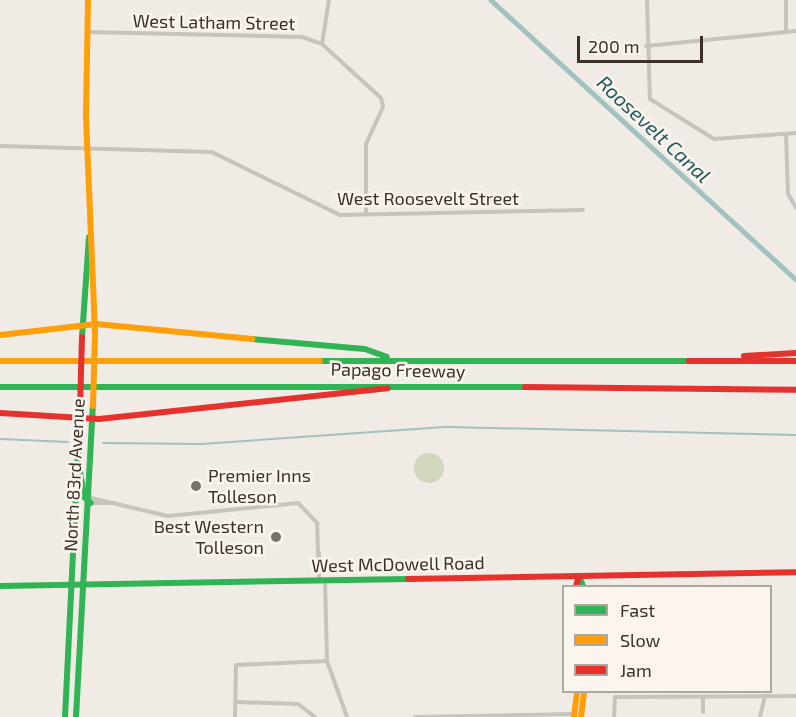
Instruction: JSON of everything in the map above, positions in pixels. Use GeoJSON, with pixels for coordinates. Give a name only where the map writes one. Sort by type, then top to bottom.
{"type":"FeatureCollection","features":[{"type":"Feature","properties":{"kind":"main road","name":"North 83rd Avenue"},"geometry":{"type":"LineString","coordinates":[[76,717],[82,586],[91,501],[96,324],[87,149],[88,0]]}},
{"type":"Feature","properties":{"kind":"main road","name":"North 83rd Avenue"},"geometry":{"type":"LineString","coordinates":[[65,717],[82,337],[90,236]]}},
{"type":"Feature","properties":{"kind":"main road"},"geometry":{"type":"LineString","coordinates":[[0,335],[96,324],[366,349],[393,358]]}},
{"type":"Feature","properties":{"kind":"main road"},"geometry":{"type":"LineString","coordinates":[[702,360],[796,353]]}},
{"type":"Feature","properties":{"kind":"main road","name":"Papago Freeway"},"geometry":{"type":"LineString","coordinates":[[0,361],[393,358],[796,361]]}},
{"type":"Feature","properties":{"kind":"main road"},"geometry":{"type":"LineString","coordinates":[[0,413],[93,419],[399,385]]}},
{"type":"Feature","properties":{"kind":"main road","name":"Papago Freeway"},"geometry":{"type":"LineString","coordinates":[[0,387],[399,385],[794,391]]}},
{"type":"Feature","properties":{"kind":"main road"},"geometry":{"type":"LineString","coordinates":[[78,463],[84,497],[91,501]]}},
{"type":"Feature","properties":{"kind":"main road","name":"West McDowell Road"},"geometry":{"type":"LineString","coordinates":[[0,586],[796,572]]}},
{"type":"Feature","properties":{"kind":"main road"},"geometry":{"type":"LineString","coordinates":[[576,585],[579,576]]}},
{"type":"Feature","properties":{"kind":"main road"},"geometry":{"type":"LineString","coordinates":[[579,576],[583,585]]}},
{"type":"Feature","properties":{"kind":"main road"},"geometry":{"type":"LineString","coordinates":[[577,716],[580,693]]}},
{"type":"Feature","properties":{"kind":"street"},"geometry":{"type":"LineString","coordinates":[[322,44],[329,0]]}},
{"type":"Feature","properties":{"kind":"street"},"geometry":{"type":"LineString","coordinates":[[647,0],[646,46],[650,99],[702,135],[726,140],[796,133]]}},
{"type":"Feature","properties":{"kind":"street"},"geometry":{"type":"LineString","coordinates":[[786,0],[786,32]]}},
{"type":"Feature","properties":{"kind":"street"},"geometry":{"type":"LineString","coordinates":[[646,46],[796,31]]}},
{"type":"Feature","properties":{"kind":"street","name":"West Latham Street"},"geometry":{"type":"LineString","coordinates":[[87,32],[302,37],[322,44],[381,98],[383,107],[366,144],[366,215]]}},
{"type":"Feature","properties":{"kind":"street"},"geometry":{"type":"LineString","coordinates":[[786,134],[788,194],[796,208]]}},
{"type":"Feature","properties":{"kind":"street","name":"West Roosevelt Street"},"geometry":{"type":"LineString","coordinates":[[0,146],[212,152],[326,211],[366,215],[583,210]]}},
{"type":"Feature","properties":{"kind":"street"},"geometry":{"type":"LineString","coordinates":[[91,501],[116,502],[168,516],[278,502],[305,506],[317,523],[327,660],[347,717]]}},
{"type":"Feature","properties":{"kind":"street"},"geometry":{"type":"LineString","coordinates":[[235,717],[236,664],[327,660]]}},
{"type":"Feature","properties":{"kind":"street"},"geometry":{"type":"LineString","coordinates":[[760,717],[765,696]]}},
{"type":"Feature","properties":{"kind":"street"},"geometry":{"type":"LineString","coordinates":[[614,717],[615,698],[796,696]]}},
{"type":"Feature","properties":{"kind":"street"},"geometry":{"type":"LineString","coordinates":[[703,697],[703,712]]}},
{"type":"Feature","properties":{"kind":"street"},"geometry":{"type":"LineString","coordinates":[[235,702],[306,705],[315,717]]}},
{"type":"Feature","properties":{"kind":"street"},"geometry":{"type":"LineString","coordinates":[[415,717],[577,716]]}},
{"type":"Feature","properties":{"kind":"green space"},"geometry":{"type":"Polygon","coordinates":[[[429,453],[440,457],[444,468],[440,479],[429,483],[418,479],[414,468],[418,457],[429,453]]]}},
{"type":"Feature","properties":{"kind":"waterway","name":"Roosevelt Canal"},"geometry":{"type":"LineString","coordinates":[[491,0],[796,279]]}},
{"type":"Feature","properties":{"kind":"waterway"},"geometry":{"type":"LineString","coordinates":[[103,443],[202,444],[448,427],[796,435]]}},
{"type":"Feature","properties":{"kind":"waterway"},"geometry":{"type":"LineString","coordinates":[[0,439],[68,442]]}},
{"type":"Feature","properties":{"kind":"traffic: fast"},"geometry":{"type":"LineString","coordinates":[[82,337],[89,237]]}},
{"type":"Feature","properties":{"kind":"traffic: fast"},"geometry":{"type":"LineString","coordinates":[[252,339],[365,349],[387,357]]}},
{"type":"Feature","properties":{"kind":"traffic: fast"},"geometry":{"type":"LineString","coordinates":[[320,361],[689,361]]}},
{"type":"Feature","properties":{"kind":"traffic: fast"},"geometry":{"type":"LineString","coordinates":[[0,387],[525,387]]}},
{"type":"Feature","properties":{"kind":"traffic: fast"},"geometry":{"type":"LineString","coordinates":[[76,717],[93,406]]}},
{"type":"Feature","properties":{"kind":"traffic: fast"},"geometry":{"type":"LineString","coordinates":[[65,717],[80,408]]}},
{"type":"Feature","properties":{"kind":"traffic: fast"},"geometry":{"type":"LineString","coordinates":[[79,465],[84,497],[91,503]]}},
{"type":"Feature","properties":{"kind":"traffic: fast"},"geometry":{"type":"LineString","coordinates":[[579,576],[583,585]]}},
{"type":"Feature","properties":{"kind":"traffic: fast"},"geometry":{"type":"LineString","coordinates":[[0,586],[408,579]]}},
{"type":"Feature","properties":{"kind":"traffic: slow"},"geometry":{"type":"LineString","coordinates":[[88,0],[86,117],[95,336]]}},
{"type":"Feature","properties":{"kind":"traffic: slow"},"geometry":{"type":"LineString","coordinates":[[0,335],[96,324],[252,339]]}},
{"type":"Feature","properties":{"kind":"traffic: slow"},"geometry":{"type":"LineString","coordinates":[[93,406],[95,336]]}},
{"type":"Feature","properties":{"kind":"traffic: slow"},"geometry":{"type":"LineString","coordinates":[[0,361],[320,361]]}},
{"type":"Feature","properties":{"kind":"traffic: slow"},"geometry":{"type":"LineString","coordinates":[[574,717],[577,693]]}},
{"type":"Feature","properties":{"kind":"traffic: slow"},"geometry":{"type":"LineString","coordinates":[[581,717],[584,693]]}},
{"type":"Feature","properties":{"kind":"traffic: jam"},"geometry":{"type":"LineString","coordinates":[[80,408],[82,337]]}},
{"type":"Feature","properties":{"kind":"traffic: jam"},"geometry":{"type":"LineString","coordinates":[[744,356],[796,353]]}},
{"type":"Feature","properties":{"kind":"traffic: jam"},"geometry":{"type":"LineString","coordinates":[[689,361],[796,361]]}},
{"type":"Feature","properties":{"kind":"traffic: jam"},"geometry":{"type":"LineString","coordinates":[[525,387],[796,390]]}},
{"type":"Feature","properties":{"kind":"traffic: jam"},"geometry":{"type":"LineString","coordinates":[[0,413],[99,419],[387,388]]}},
{"type":"Feature","properties":{"kind":"traffic: jam"},"geometry":{"type":"LineString","coordinates":[[408,579],[796,572]]}},
{"type":"Feature","properties":{"kind":"traffic: jam"},"geometry":{"type":"LineString","coordinates":[[576,585],[579,576]]}},
{"type":"Feature","properties":{"kind":"place","name":"Premier Inns Tolleson"},"geometry":{"type":"Point","coordinates":[196,486]}},
{"type":"Feature","properties":{"kind":"place","name":"Best Western Tolleson"},"geometry":{"type":"Point","coordinates":[276,537]}}]}
